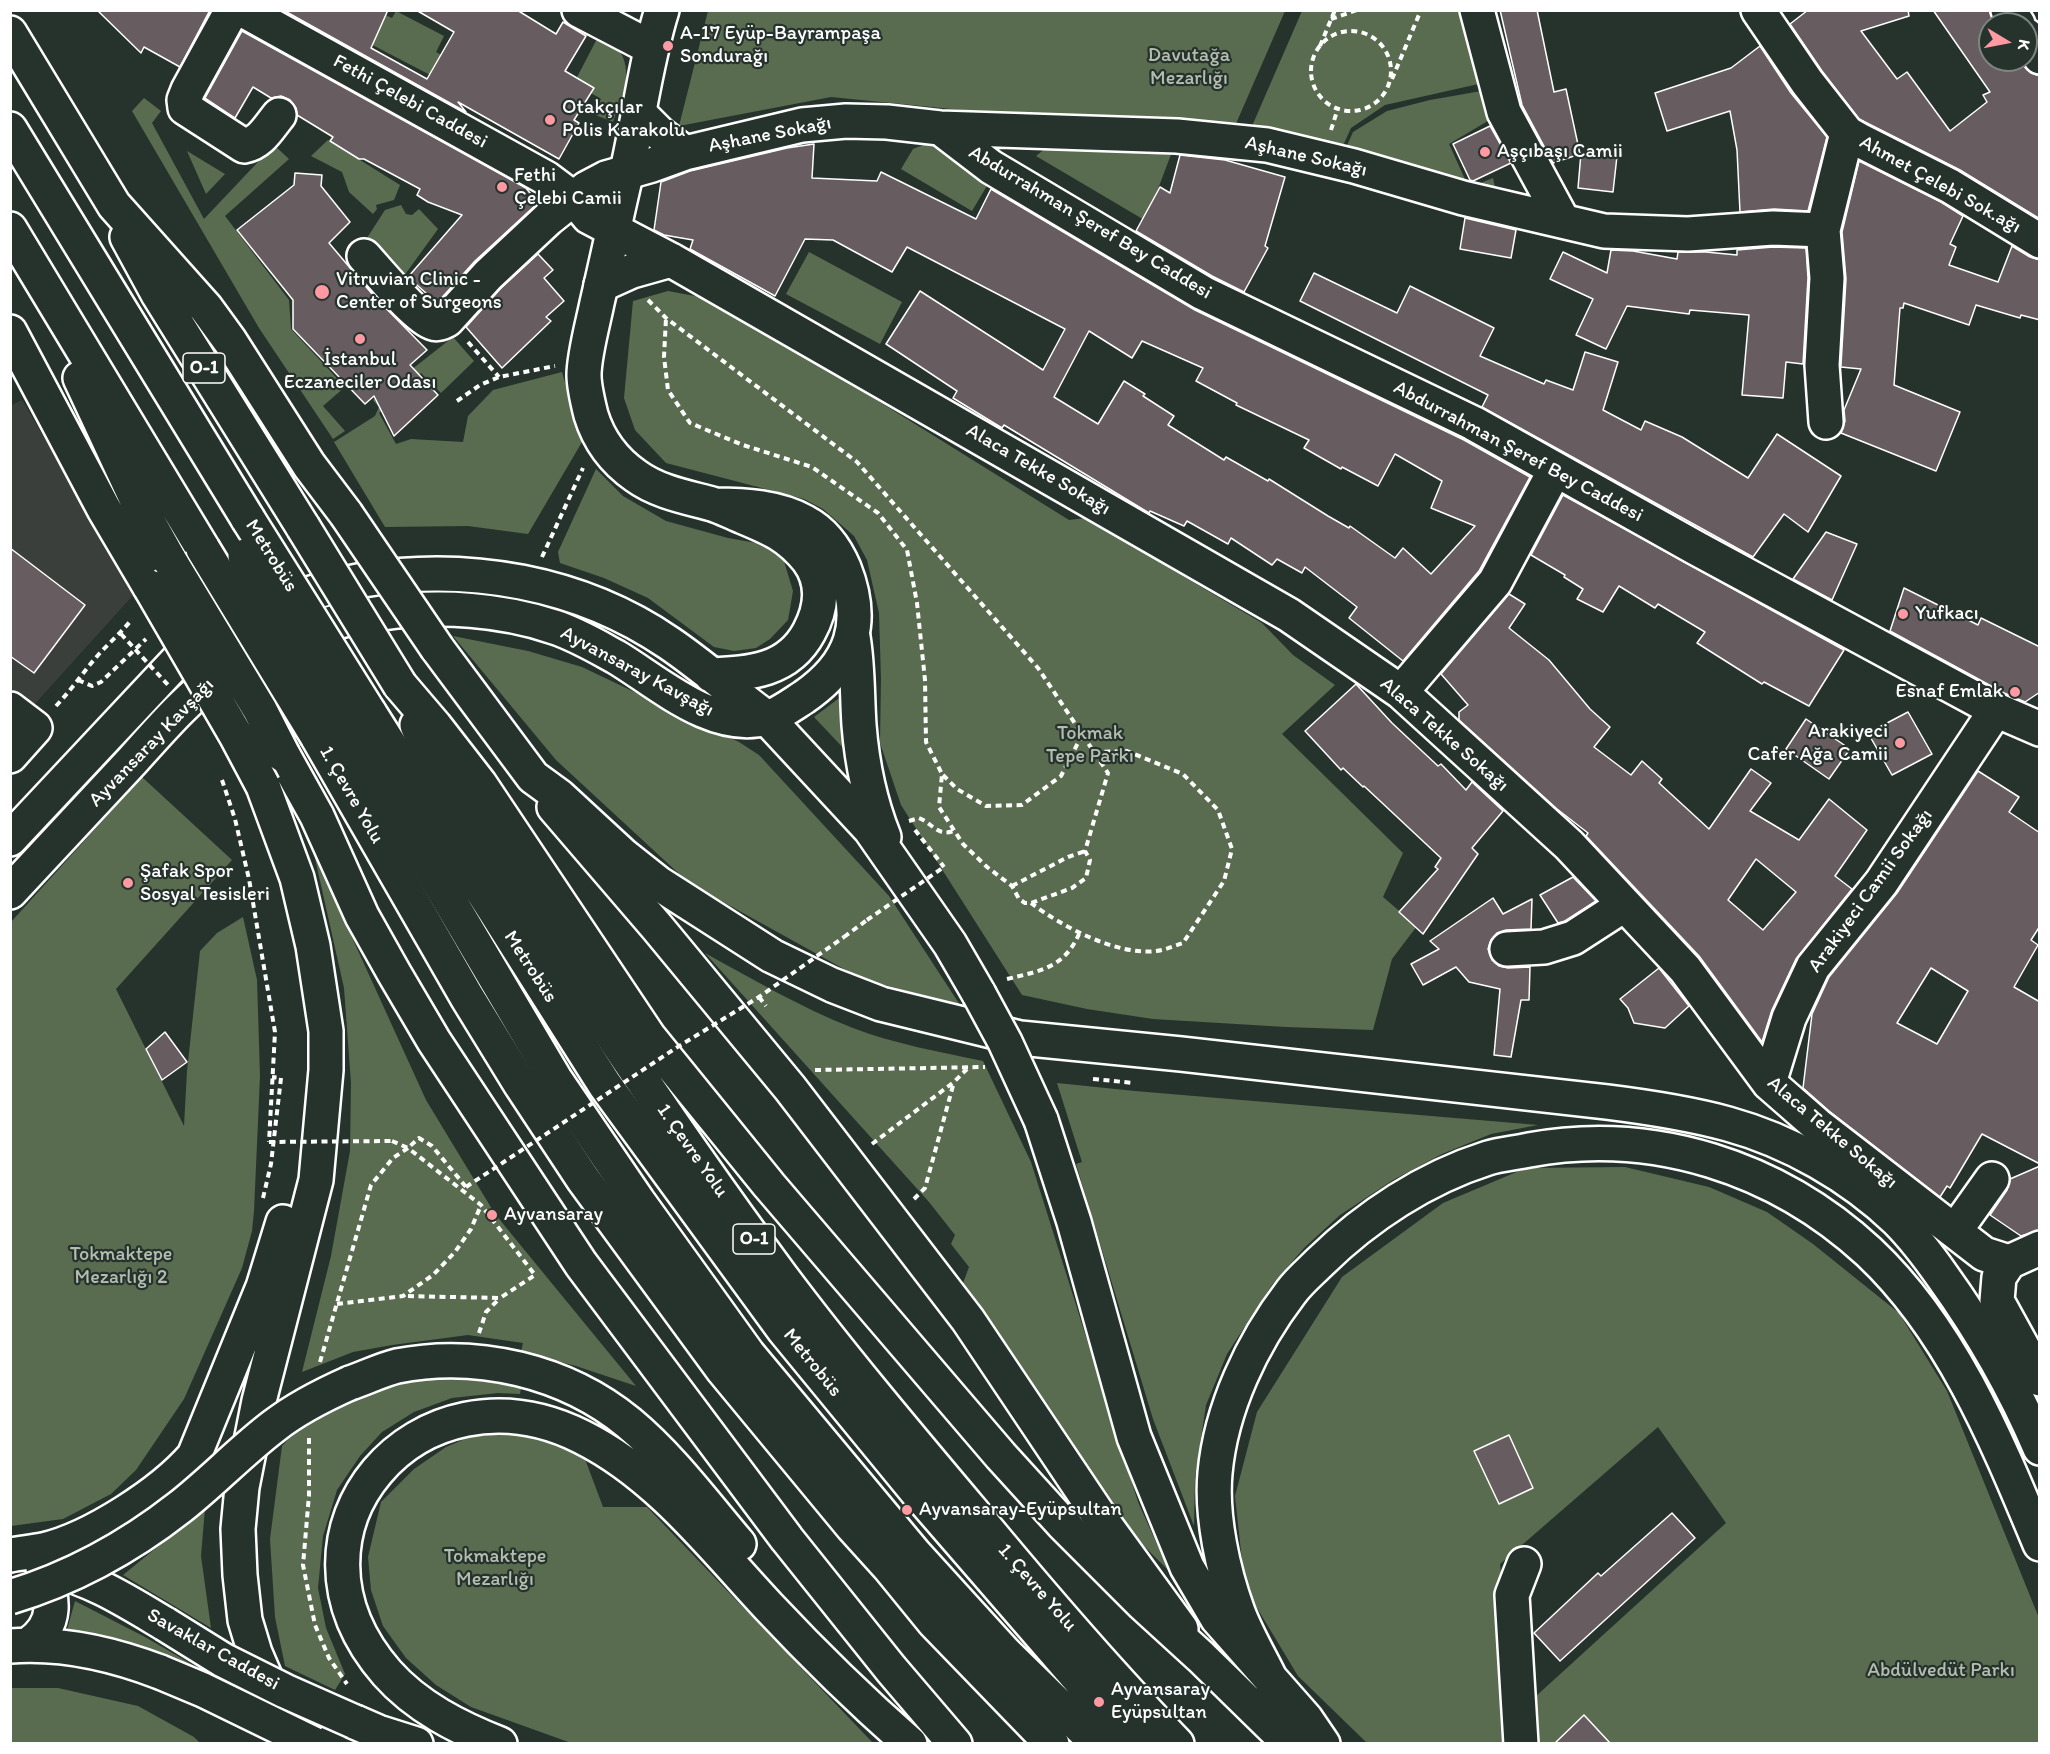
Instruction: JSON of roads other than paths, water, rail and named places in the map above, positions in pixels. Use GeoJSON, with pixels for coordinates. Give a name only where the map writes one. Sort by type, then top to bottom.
{"type":"FeatureCollection","features":[{"type":"Feature","properties":{"kind":"main road"},"geometry":{"type":"LineString","coordinates":[[232,10],[188,90],[184,100],[185,108],[244,146],[259,140],[279,115]]}},
{"type":"Feature","properties":{"kind":"main road","name":"Fethi Çelebi Caddesi"},"geometry":{"type":"LineString","coordinates":[[243,10],[546,178],[574,199],[589,217],[613,229]]}},
{"type":"Feature","properties":{"kind":"main road"},"geometry":{"type":"LineString","coordinates":[[579,10],[650,46]]}},
{"type":"Feature","properties":{"kind":"main road"},"geometry":{"type":"LineString","coordinates":[[662,10],[650,46],[627,172],[601,285],[584,375],[591,413],[598,435],[605,447],[636,477],[660,489],[715,505],[773,529],[796,545],[815,570],[820,585],[821,601],[814,624],[804,641],[784,662],[761,670],[711,675]]}},
{"type":"Feature","properties":{"kind":"main road"},"geometry":{"type":"LineString","coordinates":[[1477,10],[1504,112],[1563,221]]}},
{"type":"Feature","properties":{"kind":"main road","name":"Ahmet Çelebi Sok.ağı"},"geometry":{"type":"LineString","coordinates":[[1758,10],[1807,82],[1847,133],[1950,186],[2040,241]]}},
{"type":"Feature","properties":{"kind":"main road","name":"O-1"},"geometry":{"type":"LineString","coordinates":[[10,33],[114,205],[129,242],[152,283],[400,685]]}},
{"type":"Feature","properties":{"kind":"main road"},"geometry":{"type":"LineString","coordinates":[[638,111],[659,133],[685,153]]}},
{"type":"Feature","properties":{"kind":"main road","name":"Aşhane Sokağı"},"geometry":{"type":"LineString","coordinates":[[364,256],[416,312],[434,324],[441,323],[451,316],[548,219],[588,188],[606,178],[685,153],[802,125],[846,121],[887,122],[940,128],[1177,136],[1267,145],[1354,166],[1463,198],[1604,231],[1688,234],[1773,228],[1823,230]]}},
{"type":"Feature","properties":{"kind":"main road","name":"Abdurrahman Şeref Bey Caddesi"},"geometry":{"type":"LineString","coordinates":[[940,128],[991,167],[1203,293],[1473,423],[1996,710],[2036,722]]}},
{"type":"Feature","properties":{"kind":"main road","name":"Metrobüs"},"geometry":{"type":"LineString","coordinates":[[10,129],[240,527],[342,722],[555,1079],[638,1201],[748,1354],[914,1553],[1005,1653],[1098,1743]]}},
{"type":"Feature","properties":{"kind":"main road"},"geometry":{"type":"LineString","coordinates":[[1826,422],[1822,365],[1827,278],[1823,230],[1847,133]]}},
{"type":"Feature","properties":{"kind":"main road","name":"Metrobüs"},"geometry":{"type":"LineString","coordinates":[[10,166],[240,527]]}},
{"type":"Feature","properties":{"kind":"main road"},"geometry":{"type":"LineString","coordinates":[[114,205],[206,308],[230,340],[309,465],[346,514],[437,648],[555,807],[790,1088],[961,1311],[1106,1526],[1201,1657]]}},
{"type":"Feature","properties":{"kind":"main road"},"geometry":{"type":"LineString","coordinates":[[10,229],[203,549],[342,722]]}},
{"type":"Feature","properties":{"kind":"main road","name":"Alaca Tekke Sokağı"},"geometry":{"type":"LineString","coordinates":[[613,229],[671,260],[1289,615],[1401,692],[1569,845],[1684,969],[1769,1083],[1817,1125],[1984,1254],[2009,1262]]}},
{"type":"Feature","properties":{"kind":"main road"},"geometry":{"type":"LineString","coordinates":[[601,285],[632,272],[671,260]]}},
{"type":"Feature","properties":{"kind":"main road"},"geometry":{"type":"LineString","coordinates":[[56,305],[75,366],[140,507],[260,710],[317,816],[362,916],[434,1041],[581,1264],[787,1539],[891,1669],[955,1743]]}},
{"type":"Feature","properties":{"kind":"main road"},"geometry":{"type":"LineString","coordinates":[[10,332],[104,509],[237,737],[262,786],[297,878],[313,946],[326,1031],[326,1070],[316,1180],[260,1401],[242,1487],[238,1529],[245,1620],[255,1653],[279,1709],[301,1743]]}},
{"type":"Feature","properties":{"kind":"main road"},"geometry":{"type":"LineString","coordinates":[[1401,692],[1495,582],[1555,470]]}},
{"type":"Feature","properties":{"kind":"main road"},"geometry":{"type":"LineString","coordinates":[[715,505],[747,505],[771,510],[805,522],[827,538],[842,564],[849,580],[854,604],[853,637],[857,659],[864,764],[879,826],[892,859]]}},
{"type":"Feature","properties":{"kind":"main road","name":"Ayvansaray Kavşağı"},"geometry":{"type":"LineString","coordinates":[[10,839],[176,662],[221,628],[255,611],[361,580],[441,574],[489,576],[534,584],[578,597],[631,621],[668,642],[767,718]]}},
{"type":"Feature","properties":{"kind":"main road","name":"Ayvansaray Kavşağı"},"geometry":{"type":"LineString","coordinates":[[10,892],[172,718],[219,675],[251,654],[284,639],[364,616],[399,610],[474,610],[507,615],[546,625],[597,646],[711,715],[746,720],[767,718]]}},
{"type":"Feature","properties":{"kind":"main road"},"geometry":{"type":"LineString","coordinates":[[853,637],[836,671],[819,687],[767,718],[856,813],[892,859],[950,944],[992,987],[1005,1042],[1041,1120],[1074,1222],[1134,1437],[1187,1567],[1217,1618],[1306,1719],[1323,1743]]}},
{"type":"Feature","properties":{"kind":"main road"},"geometry":{"type":"LineString","coordinates":[[400,685],[480,784],[649,1037],[769,1185],[1001,1456],[1062,1523],[1143,1604],[1290,1743]]}},
{"type":"Feature","properties":{"kind":"main road","name":"1. Çevre Yolu"},"geometry":{"type":"LineString","coordinates":[[400,685],[428,752],[484,840],[636,1071],[783,1278],[889,1412],[1020,1570],[1176,1743]]}},
{"type":"Feature","properties":{"kind":"main road","name":"Arakiyeci Camii Sokağı"},"geometry":{"type":"LineString","coordinates":[[1769,1083],[1789,1018],[1814,967],[1881,882],[1996,710]]}},
{"type":"Feature","properties":{"kind":"main road"},"geometry":{"type":"LineString","coordinates":[[10,756],[23,718]]}},
{"type":"Feature","properties":{"kind":"main road","name":"Metrobüs"},"geometry":{"type":"LineString","coordinates":[[342,722],[784,1330],[925,1501],[1137,1743]]}},
{"type":"Feature","properties":{"kind":"main road","name":"1. Çevre Yolu"},"geometry":{"type":"LineString","coordinates":[[342,722],[466,997],[590,1189],[723,1370],[844,1516],[934,1622],[1052,1743]]}},
{"type":"Feature","properties":{"kind":"main road"},"geometry":{"type":"LineString","coordinates":[[533,777],[560,796],[624,856],[658,883],[705,914],[772,956],[832,985],[881,1004],[1020,1038],[1193,1055],[1668,1110],[1718,1122],[1770,1139],[1818,1162],[1861,1190],[1897,1221],[1925,1252],[1963,1305],[2003,1371],[2040,1448]]}},
{"type":"Feature","properties":{"kind":"main road"},"geometry":{"type":"LineString","coordinates":[[1508,949],[1544,947],[1574,938],[1624,906]]}},
{"type":"Feature","properties":{"kind":"main road"},"geometry":{"type":"LineString","coordinates":[[10,1555],[43,1550],[98,1528],[155,1492],[180,1472],[194,1455],[263,1287],[286,1213],[306,1113],[321,998]]}},
{"type":"Feature","properties":{"kind":"main road"},"geometry":{"type":"LineString","coordinates":[[1272,1682],[1238,1612],[1222,1556],[1215,1513],[1215,1474],[1222,1432],[1238,1384],[1260,1338],[1292,1290],[1340,1242],[1383,1209],[1444,1175],[1490,1158],[1554,1146],[1608,1144],[1665,1149],[1736,1167],[1796,1197],[1825,1216],[1870,1253],[1914,1301],[1943,1344],[1982,1414],[2040,1544]]}},
{"type":"Feature","properties":{"kind":"main road"},"geometry":{"type":"LineString","coordinates":[[1955,1231],[1992,1179]]}},
{"type":"Feature","properties":{"kind":"main road"},"geometry":{"type":"LineString","coordinates":[[2040,1248],[2009,1262],[1999,1277],[1997,1300],[2040,1378]]}},
{"type":"Feature","properties":{"kind":"main road"},"geometry":{"type":"LineString","coordinates":[[10,1597],[60,1580],[130,1543],[182,1505],[274,1426],[301,1407],[350,1383],[394,1367],[427,1361],[499,1364],[550,1378],[599,1401],[660,1452],[910,1743]]}},
{"type":"Feature","properties":{"kind":"main road"},"geometry":{"type":"LineString","coordinates":[[500,1743],[468,1731],[441,1716],[412,1696],[387,1673],[364,1640],[352,1615],[344,1577],[345,1537],[355,1506],[369,1481],[388,1458],[408,1442],[433,1429],[460,1420],[494,1415],[545,1423],[578,1435],[607,1450],[628,1466],[652,1485],[693,1525],[856,1697],[910,1743]]}},
{"type":"Feature","properties":{"kind":"main road","name":"Savaklar Caddesi"},"geometry":{"type":"LineString","coordinates":[[10,1559],[66,1572],[96,1585],[223,1660],[285,1691],[353,1707],[378,1732],[416,1743]]}},
{"type":"Feature","properties":{"kind":"main road"},"geometry":{"type":"LineString","coordinates":[[1521,1743],[1512,1595],[1524,1564]]}},
{"type":"Feature","properties":{"kind":"main road"},"geometry":{"type":"LineString","coordinates":[[20,1645],[40,1637],[53,1606],[43,1568]]}},
{"type":"Feature","properties":{"kind":"main road","name":"Savaklar Caddesi"},"geometry":{"type":"LineString","coordinates":[[20,1645],[68,1648],[136,1663],[202,1690],[314,1743]]}},
{"type":"Feature","properties":{"kind":"place","name":"A-17 Eyüp-Bayrampaşa Sondurağı"},"geometry":{"type":"Point","coordinates":[668,46]}},
{"type":"Feature","properties":{"kind":"place","name":"Otakçılar Polis Karakolu"},"geometry":{"type":"Point","coordinates":[550,120]}},
{"type":"Feature","properties":{"kind":"place","name":"Aşçıbaşı Camii"},"geometry":{"type":"Point","coordinates":[1485,152]}},
{"type":"Feature","properties":{"kind":"place","name":"Fethi Çelebi Camii"},"geometry":{"type":"Point","coordinates":[502,187]}},
{"type":"Feature","properties":{"kind":"place","name":"Vitruvian Clinic - Center of Surgeons"},"geometry":{"type":"Point","coordinates":[322,292]}},
{"type":"Feature","properties":{"kind":"place","name":"İstanbul Eczaneciler Odası"},"geometry":{"type":"Point","coordinates":[360,339]}},
{"type":"Feature","properties":{"kind":"place","name":"Yufkacı"},"geometry":{"type":"Point","coordinates":[1903,614]}},
{"type":"Feature","properties":{"kind":"place","name":"Esnaf Emlak"},"geometry":{"type":"Point","coordinates":[2015,692]}},
{"type":"Feature","properties":{"kind":"place","name":"Arakiyeci Cafer Ağa Camii"},"geometry":{"type":"Point","coordinates":[1900,743]}},
{"type":"Feature","properties":{"kind":"place","name":"Şafak Spor Sosyal Tesisleri"},"geometry":{"type":"Point","coordinates":[128,883]}},
{"type":"Feature","properties":{"kind":"place","name":"Ayvansaray"},"geometry":{"type":"Point","coordinates":[492,1215]}},
{"type":"Feature","properties":{"kind":"place","name":"Ayvansaray-Eyüpsultan"},"geometry":{"type":"Point","coordinates":[907,1510]}},
{"type":"Feature","properties":{"kind":"place","name":"Ayvansaray Eyüpsultan"},"geometry":{"type":"Point","coordinates":[1099,1702]}},
{"type":"Feature","properties":{"kind":"park label","name":"Davutağa Mezarlığı"},"geometry":{"type":"Point","coordinates":[1189,68]}},
{"type":"Feature","properties":{"kind":"park label","name":"Tokmak Tepe Parkı"},"geometry":{"type":"Point","coordinates":[1090,746]}},
{"type":"Feature","properties":{"kind":"park label","name":"Tokmaktepe Mezarlığı 2"},"geometry":{"type":"Point","coordinates":[121,1266]}},
{"type":"Feature","properties":{"kind":"park label","name":"Tokmaktepe Mezarlığı"},"geometry":{"type":"Point","coordinates":[495,1568]}},
{"type":"Feature","properties":{"kind":"park label","name":"Abdülvedüt Parkı"},"geometry":{"type":"Point","coordinates":[1941,1671]}}]}
